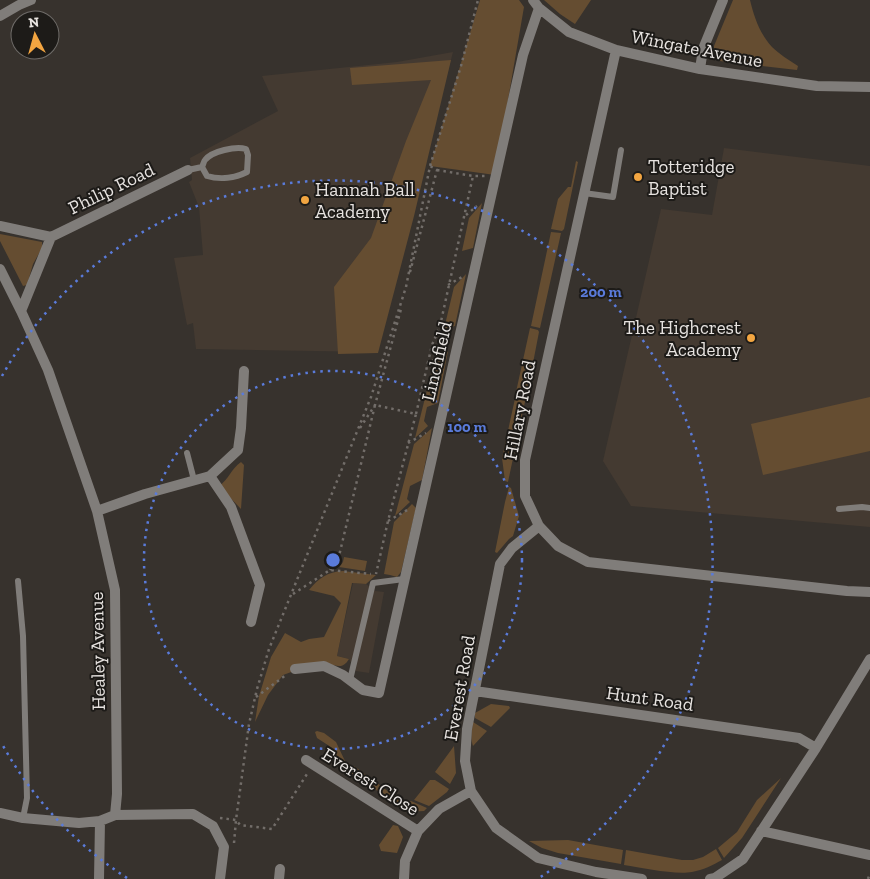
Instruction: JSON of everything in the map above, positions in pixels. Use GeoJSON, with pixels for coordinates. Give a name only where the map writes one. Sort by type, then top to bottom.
{"type":"FeatureCollection","features":[{"type":"Feature","properties":{"kind":"street"},"geometry":{"type":"LineString","coordinates":[[0,16],[18,2],[31,0]]}},
{"type":"Feature","properties":{"kind":"street"},"geometry":{"type":"LineString","coordinates":[[700,70],[703,50],[723,0]]}},
{"type":"Feature","properties":{"kind":"street","name":"Wingate Avenue"},"geometry":{"type":"LineString","coordinates":[[536,4],[569,32],[616,50],[700,70],[817,86],[870,86]]}},
{"type":"Feature","properties":{"kind":"street","name":"Linchfield"},"geometry":{"type":"LineString","coordinates":[[295,669],[324,666],[343,675],[363,690],[379,693],[522,55],[536,4]]}},
{"type":"Feature","properties":{"kind":"street","name":"Hillary Road"},"geometry":{"type":"LineString","coordinates":[[616,50],[525,460],[525,496],[539,526],[558,546],[588,562],[870,592]]}},
{"type":"Feature","properties":{"kind":"street","name":"Philip Road"},"geometry":{"type":"LineString","coordinates":[[51,237],[188,170]]}},
{"type":"Feature","properties":{"kind":"street"},"geometry":{"type":"LineString","coordinates":[[0,226],[51,237],[22,311]]}},
{"type":"Feature","properties":{"kind":"street","name":"Healey Avenue"},"geometry":{"type":"LineString","coordinates":[[0,269],[22,311],[48,370],[97,510],[116,590],[117,794],[115,815]]}},
{"type":"Feature","properties":{"kind":"street"},"geometry":{"type":"LineString","coordinates":[[97,510],[210,476],[238,450],[244,371]]}},
{"type":"Feature","properties":{"kind":"street"},"geometry":{"type":"LineString","coordinates":[[210,476],[231,507],[260,585],[251,622]]}},
{"type":"Feature","properties":{"kind":"street","name":"Everest Road"},"geometry":{"type":"LineString","coordinates":[[539,526],[512,548],[500,564],[467,729],[465,762],[471,791],[496,828],[538,858],[596,872],[642,879]]}},
{"type":"Feature","properties":{"kind":"street"},"geometry":{"type":"LineString","coordinates":[[710,879],[715,878],[743,859],[816,748],[870,659]]}},
{"type":"Feature","properties":{"kind":"street","name":"Hunt Road"},"geometry":{"type":"LineString","coordinates":[[475,690],[799,738],[816,748]]}},
{"type":"Feature","properties":{"kind":"street","name":"Everest Close"},"geometry":{"type":"LineString","coordinates":[[310,763],[418,831]]}},
{"type":"Feature","properties":{"kind":"street"},"geometry":{"type":"LineString","coordinates":[[404,879],[405,861],[418,831],[439,809],[471,791]]}},
{"type":"Feature","properties":{"kind":"street"},"geometry":{"type":"LineString","coordinates":[[0,813],[23,818],[78,823],[100,821],[115,815],[193,814],[213,826],[224,847],[220,879]]}},
{"type":"Feature","properties":{"kind":"street"},"geometry":{"type":"LineString","coordinates":[[99,879],[100,821]]}},
{"type":"Feature","properties":{"kind":"street"},"geometry":{"type":"LineString","coordinates":[[761,831],[870,855]]}},
{"type":"Feature","properties":{"kind":"lane"},"geometry":{"type":"LineString","coordinates":[[246,148],[248,155],[247,172],[240,176],[216,179],[207,176],[202,168],[206,158],[226,149],[246,148]]}},
{"type":"Feature","properties":{"kind":"lane"},"geometry":{"type":"LineString","coordinates":[[584,193],[613,197],[621,150]]}},
{"type":"Feature","properties":{"kind":"lane"},"geometry":{"type":"LineString","coordinates":[[188,170],[202,168]]}},
{"type":"Feature","properties":{"kind":"lane"},"geometry":{"type":"LineString","coordinates":[[187,453],[194,480]]}},
{"type":"Feature","properties":{"kind":"lane"},"geometry":{"type":"LineString","coordinates":[[839,509],[870,508]]}},
{"type":"Feature","properties":{"kind":"lane"},"geometry":{"type":"LineString","coordinates":[[350,680],[373,583],[404,579]]}},
{"type":"Feature","properties":{"kind":"lane"},"geometry":{"type":"LineString","coordinates":[[18,581],[23,636],[27,798],[23,818]]}},
{"type":"Feature","properties":{"kind":"path"},"geometry":{"type":"LineString","coordinates":[[234,848],[249,724],[255,697],[269,649],[371,397],[406,287],[430,166],[462,66],[478,0]]}},
{"type":"Feature","properties":{"kind":"path"},"geometry":{"type":"LineString","coordinates":[[430,166],[437,170],[473,176],[495,175]]}},
{"type":"Feature","properties":{"kind":"path"},"geometry":{"type":"LineString","coordinates":[[292,595],[330,570],[339,556],[375,405],[437,170]]}},
{"type":"Feature","properties":{"kind":"path"},"geometry":{"type":"LineString","coordinates":[[330,570],[377,574],[388,520],[432,345],[440,326],[473,176]]}},
{"type":"Feature","properties":{"kind":"path"},"geometry":{"type":"LineString","coordinates":[[428,364],[457,346]]}},
{"type":"Feature","properties":{"kind":"path"},"geometry":{"type":"LineString","coordinates":[[356,433],[375,405]]}},
{"type":"Feature","properties":{"kind":"path"},"geometry":{"type":"LineString","coordinates":[[375,405],[416,414]]}},
{"type":"Feature","properties":{"kind":"path"},"geometry":{"type":"LineString","coordinates":[[408,443],[439,426]]}},
{"type":"Feature","properties":{"kind":"path"},"geometry":{"type":"LineString","coordinates":[[388,520],[422,501]]}},
{"type":"Feature","properties":{"kind":"path"},"geometry":{"type":"LineString","coordinates":[[255,697],[295,669]]}},
{"type":"Feature","properties":{"kind":"path"},"geometry":{"type":"LineString","coordinates":[[236,820],[240,825],[272,829],[310,763]]}},
{"type":"Feature","properties":{"kind":"path"},"geometry":{"type":"LineString","coordinates":[[868,879],[870,873]]}},
{"type":"Feature","properties":{"kind":"shaded area"},"geometry":{"type":"Polygon","coordinates":[[[480,0],[519,0],[524,7],[495,175],[430,166],[480,0]]]}},
{"type":"Feature","properties":{"kind":"shaded area"},"geometry":{"type":"Polygon","coordinates":[[[544,0],[591,0],[575,24],[544,0]]]}},
{"type":"Feature","properties":{"kind":"shaded area"},"geometry":{"type":"Polygon","coordinates":[[[733,0],[750,0],[764,37],[775,50],[798,66],[797,70],[720,61],[717,58],[714,53],[714,46],[733,0]]]}},
{"type":"Feature","properties":{"kind":"shaded area","name":"Hannah Ball Academy"},"geometry":{"type":"Polygon","coordinates":[[[453,52],[375,352],[196,349],[193,323],[187,325],[174,258],[203,255],[199,207],[189,182],[192,180],[190,158],[278,111],[262,76],[397,62],[453,52]]]}},
{"type":"Feature","properties":{"kind":"shaded area"},"geometry":{"type":"Polygon","coordinates":[[[451,60],[414,216],[378,353],[338,354],[334,287],[371,238],[406,141],[431,80],[352,85],[350,68],[451,60]]]}},
{"type":"Feature","properties":{"kind":"shaded area","name":"The Highcrest Academy"},"geometry":{"type":"Polygon","coordinates":[[[724,148],[870,166],[870,527],[631,506],[603,461],[661,209],[712,215],[724,148]]]}},
{"type":"Feature","properties":{"kind":"shaded area"},"geometry":{"type":"Polygon","coordinates":[[[576,161],[578,162],[564,229],[562,231],[551,229],[558,199],[568,187],[571,187],[576,161]]]}},
{"type":"Feature","properties":{"kind":"shaded area"},"geometry":{"type":"Polygon","coordinates":[[[482,203],[473,248],[462,251],[469,218],[482,203]]]}},
{"type":"Feature","properties":{"kind":"shaded area"},"geometry":{"type":"Polygon","coordinates":[[[551,232],[561,233],[540,328],[531,326],[551,232]]]}},
{"type":"Feature","properties":{"kind":"shaded area"},"geometry":{"type":"Polygon","coordinates":[[[0,234],[42,242],[42,248],[33,264],[27,285],[23,286],[0,241],[0,234]]]}},
{"type":"Feature","properties":{"kind":"shaded area"},"geometry":{"type":"Polygon","coordinates":[[[466,274],[455,326],[444,329],[454,287],[466,274]]]}},
{"type":"Feature","properties":{"kind":"shaded area"},"geometry":{"type":"Polygon","coordinates":[[[530,328],[539,332],[527,394],[516,392],[530,328]]]}},
{"type":"Feature","properties":{"kind":"shaded area"},"geometry":{"type":"Polygon","coordinates":[[[448,351],[438,403],[427,407],[424,421],[428,426],[415,438],[433,366],[448,351]]]}},
{"type":"Feature","properties":{"kind":"shaded area"},"geometry":{"type":"Polygon","coordinates":[[[516,394],[526,397],[508,482],[505,481],[502,458],[516,394]]]}},
{"type":"Feature","properties":{"kind":"shaded area"},"geometry":{"type":"Polygon","coordinates":[[[870,397],[870,451],[763,475],[751,424],[870,397]]]}},
{"type":"Feature","properties":{"kind":"shaded area"},"geometry":{"type":"Polygon","coordinates":[[[432,428],[422,480],[410,486],[407,499],[410,502],[395,516],[414,444],[432,428]]]}},
{"type":"Feature","properties":{"kind":"shaded area"},"geometry":{"type":"Polygon","coordinates":[[[241,462],[244,465],[241,509],[219,486],[241,462]]]}},
{"type":"Feature","properties":{"kind":"shaded area"},"geometry":{"type":"Polygon","coordinates":[[[509,487],[511,488],[519,516],[513,536],[497,553],[495,552],[509,487]]]}},
{"type":"Feature","properties":{"kind":"shaded area"},"geometry":{"type":"Polygon","coordinates":[[[412,504],[416,508],[401,572],[397,577],[384,574],[394,522],[412,504]]]}},
{"type":"Feature","properties":{"kind":"shaded area"},"geometry":{"type":"Polygon","coordinates":[[[344,557],[367,561],[365,571],[339,567],[344,557]]]}},
{"type":"Feature","properties":{"kind":"shaded area"},"geometry":{"type":"Polygon","coordinates":[[[343,571],[376,575],[366,584],[352,583],[337,656],[349,659],[340,666],[315,662],[283,675],[268,695],[255,722],[259,696],[271,657],[285,633],[301,642],[324,637],[341,603],[334,596],[309,590],[324,576],[343,571]]]}},
{"type":"Feature","properties":{"kind":"shaded area"},"geometry":{"type":"Polygon","coordinates":[[[353,583],[366,584],[375,591],[384,592],[369,673],[356,671],[349,659],[337,656],[353,583]]]}},
{"type":"Feature","properties":{"kind":"shaded area"},"geometry":{"type":"Polygon","coordinates":[[[491,704],[509,706],[510,708],[491,727],[475,718],[475,713],[491,704]]]}},
{"type":"Feature","properties":{"kind":"shaded area"},"geometry":{"type":"Polygon","coordinates":[[[473,722],[487,731],[473,746],[471,737],[473,722]]]}},
{"type":"Feature","properties":{"kind":"shaded area"},"geometry":{"type":"Polygon","coordinates":[[[315,732],[324,733],[336,742],[345,761],[351,765],[348,770],[334,761],[334,749],[317,738],[315,732]]]}},
{"type":"Feature","properties":{"kind":"shaded area"},"geometry":{"type":"Polygon","coordinates":[[[454,746],[456,773],[450,784],[435,772],[454,746]]]}},
{"type":"Feature","properties":{"kind":"shaded area"},"geometry":{"type":"Polygon","coordinates":[[[354,766],[401,801],[411,801],[427,808],[424,811],[408,812],[350,772],[354,766]]]}},
{"type":"Feature","properties":{"kind":"shaded area"},"geometry":{"type":"Polygon","coordinates":[[[781,778],[742,838],[724,858],[718,848],[737,832],[757,800],[781,778]]]}},
{"type":"Feature","properties":{"kind":"shaded area"},"geometry":{"type":"Polygon","coordinates":[[[430,780],[435,780],[449,789],[429,806],[414,800],[430,780]]]}},
{"type":"Feature","properties":{"kind":"shaded area"},"geometry":{"type":"Polygon","coordinates":[[[393,825],[398,826],[403,837],[397,853],[381,851],[379,845],[393,825]]]}},
{"type":"Feature","properties":{"kind":"shaded area"},"geometry":{"type":"Polygon","coordinates":[[[568,840],[623,850],[621,864],[558,853],[529,841],[568,840]]]}},
{"type":"Feature","properties":{"kind":"shaded area"},"geometry":{"type":"Polygon","coordinates":[[[716,849],[722,860],[692,872],[668,872],[624,865],[626,850],[682,860],[693,860],[703,857],[716,849]]]}},
{"type":"Feature","properties":{"kind":"place","name":"Totteridge Baptist"},"geometry":{"type":"Point","coordinates":[638,177]}},
{"type":"Feature","properties":{"kind":"place","name":"Hannah Ball Academy"},"geometry":{"type":"Point","coordinates":[305,200]}},
{"type":"Feature","properties":{"kind":"place","name":"The Highcrest Academy"},"geometry":{"type":"Point","coordinates":[751,338]}}]}
